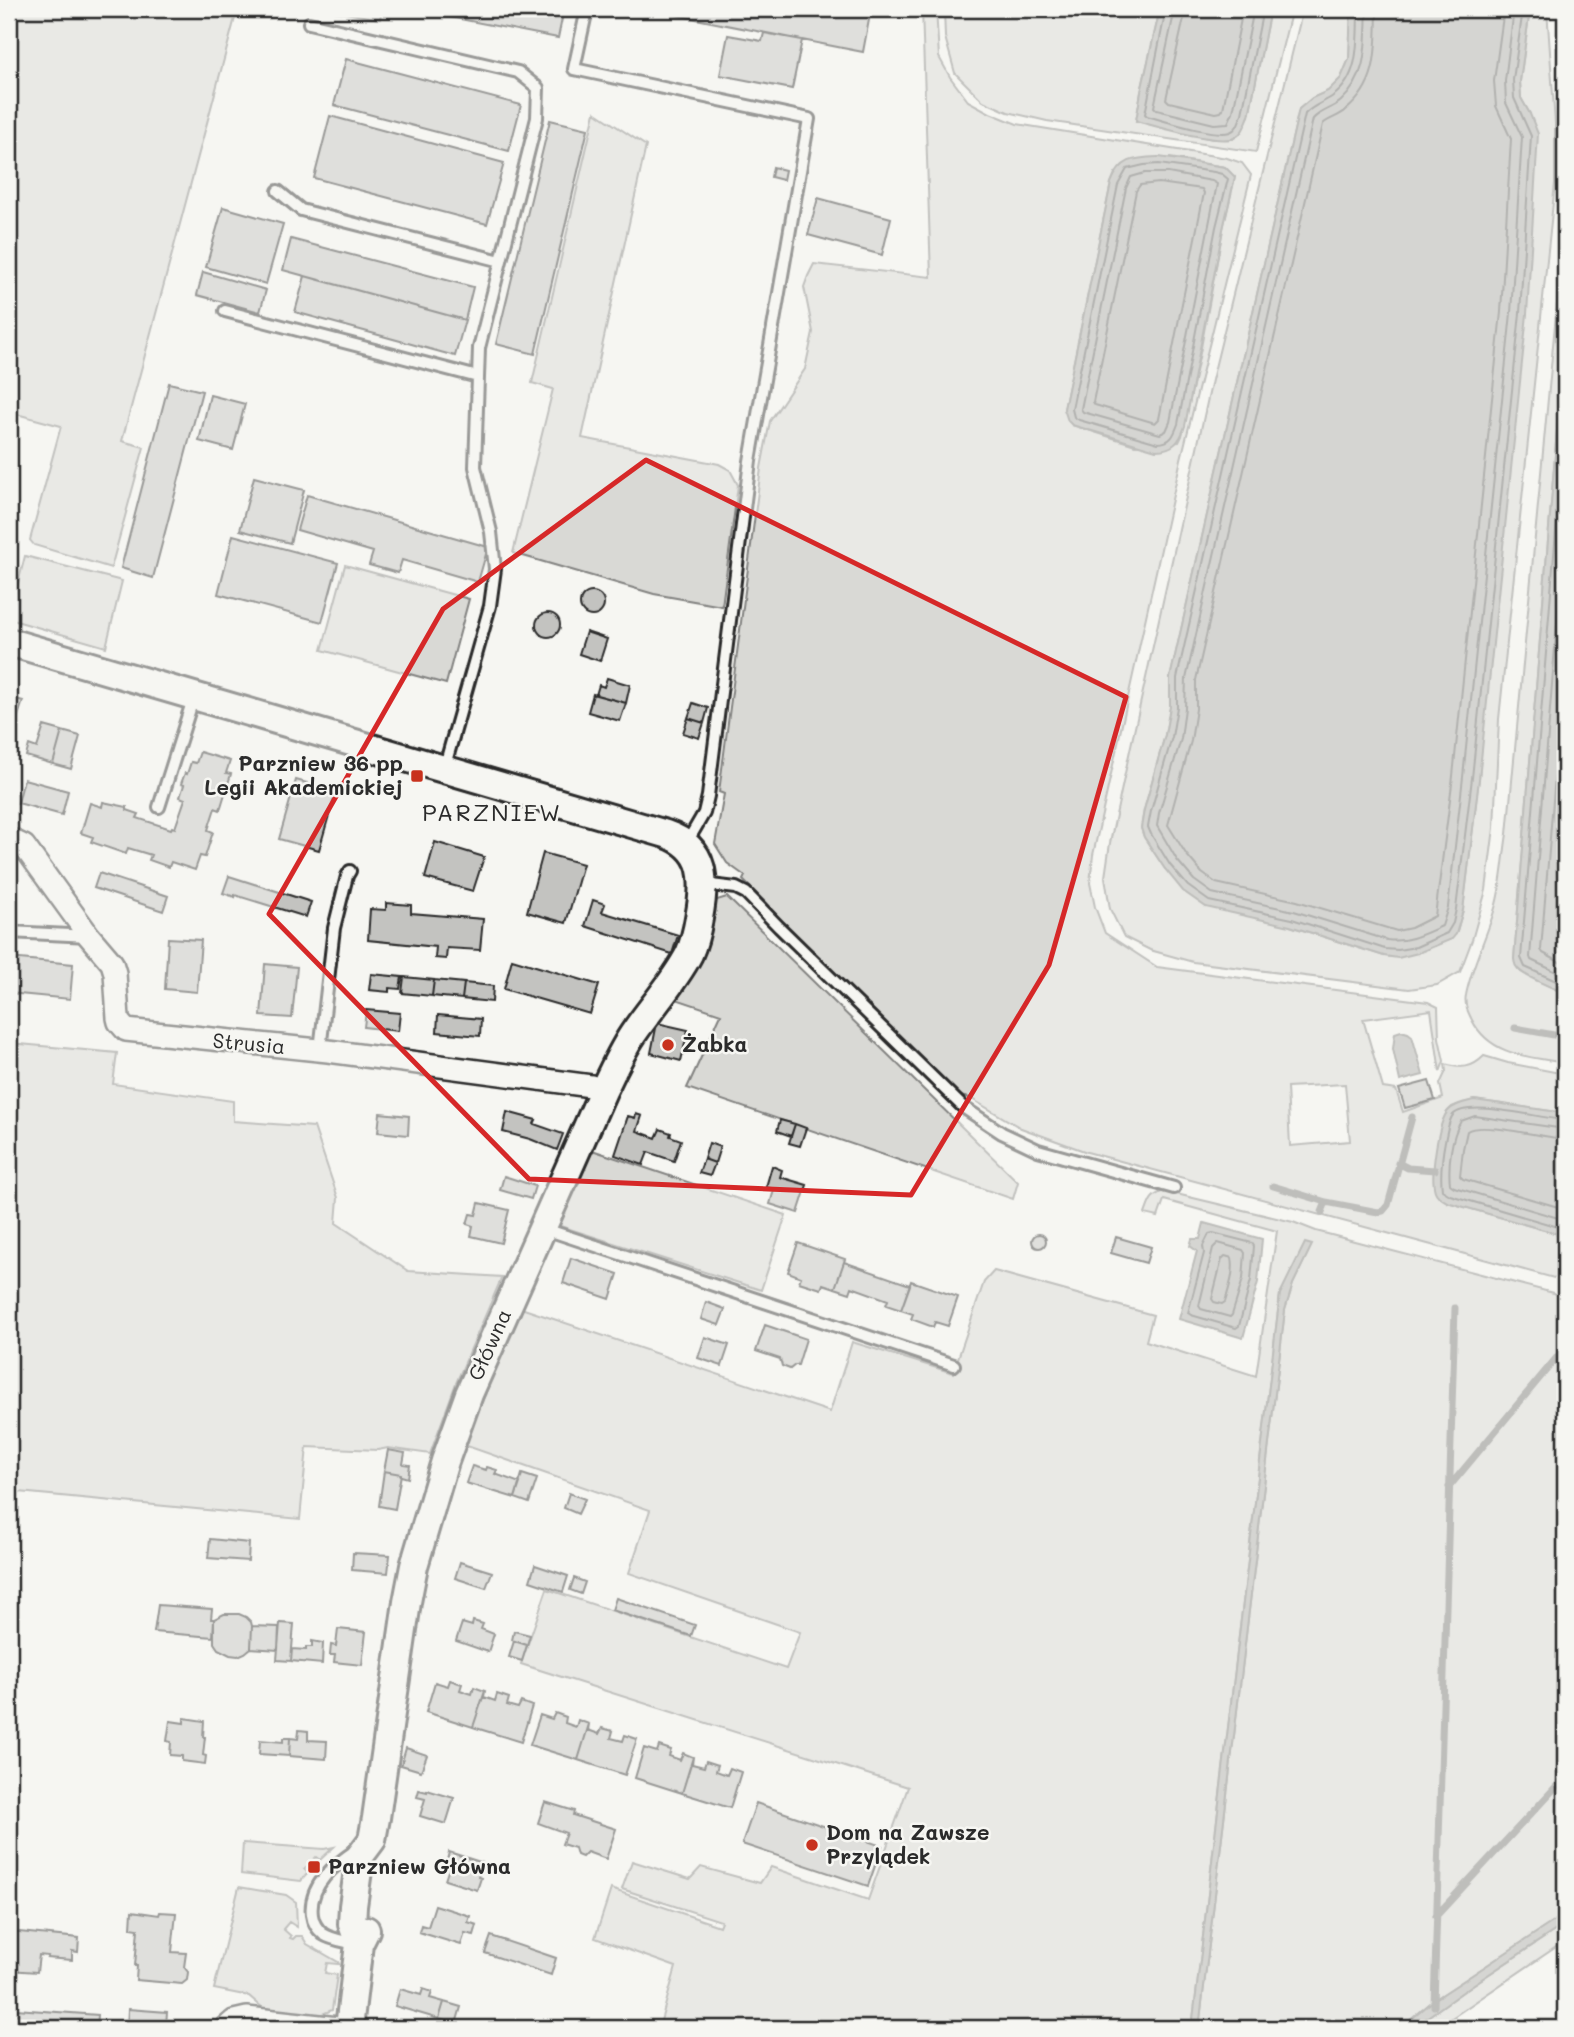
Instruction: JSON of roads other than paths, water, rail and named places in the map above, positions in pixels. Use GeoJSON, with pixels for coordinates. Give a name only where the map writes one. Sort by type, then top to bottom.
{"type":"FeatureCollection","features":[{"type":"Feature","properties":{"kind":"street"},"geometry":{"type":"LineString","coordinates":[[9,642],[676,837],[696,857],[701,866],[703,884]]}},
{"type":"Feature","properties":{"kind":"street","name":"Strusia"},"geometry":{"type":"LineString","coordinates":[[9,839],[24,846],[89,936],[113,963],[118,1018],[126,1030],[320,1050],[591,1086],[603,1091]]}},
{"type":"Feature","properties":{"kind":"street","name":"Główna"},"geometry":{"type":"LineString","coordinates":[[349,2028],[359,1944],[367,1927],[377,1857],[372,1840],[407,1602],[421,1542],[457,1423],[625,1046],[691,950],[700,914],[703,884]]}},
{"type":"Feature","properties":{"kind":"street"},"geometry":{"type":"LineString","coordinates":[[226,2028],[234,2021],[247,2018],[338,2028]]}},
{"type":"Feature","properties":{"kind":"lane"},"geometry":{"type":"LineString","coordinates":[[587,9],[574,69],[809,119],[750,461],[708,796],[704,813],[685,844]]}},
{"type":"Feature","properties":{"kind":"lane"},"geometry":{"type":"LineString","coordinates":[[309,23],[519,72],[538,88],[537,118],[479,348],[475,467],[491,533],[495,569],[490,606],[444,769]]}},
{"type":"Feature","properties":{"kind":"lane"},"geometry":{"type":"LineString","coordinates":[[278,191],[301,210],[501,261]]}},
{"type":"Feature","properties":{"kind":"lane"},"geometry":{"type":"LineString","coordinates":[[225,311],[478,377]]}},
{"type":"Feature","properties":{"kind":"lane"},"geometry":{"type":"LineString","coordinates":[[159,807],[194,696]]}},
{"type":"Feature","properties":{"kind":"lane"},"geometry":{"type":"LineString","coordinates":[[320,1050],[334,928],[350,871]]}},
{"type":"Feature","properties":{"kind":"lane"},"geometry":{"type":"LineString","coordinates":[[703,884],[736,888],[746,893],[963,1107],[1002,1133],[1038,1150],[1174,1188]]}},
{"type":"Feature","properties":{"kind":"lane"},"geometry":{"type":"LineString","coordinates":[[9,932],[89,936]]}},
{"type":"Feature","properties":{"kind":"lane"},"geometry":{"type":"LineString","coordinates":[[542,1228],[954,1365]]}},
{"type":"Feature","properties":{"kind":"lane"},"geometry":{"type":"LineString","coordinates":[[359,1944],[321,1933],[313,1921],[312,1902],[324,1877],[342,1860],[372,1840]]}},
{"type":"Feature","properties":{"kind":"water"},"geometry":{"type":"Polygon","coordinates":[[[1160,9],[1270,9],[1249,116],[1240,134],[1234,138],[1201,137],[1136,121],[1160,9]]]}},
{"type":"Feature","properties":{"kind":"water"},"geometry":{"type":"Polygon","coordinates":[[[1351,9],[1530,9],[1520,81],[1521,98],[1538,134],[1527,314],[1463,910],[1452,939],[1398,958],[1290,926],[1206,907],[1183,891],[1165,869],[1141,828],[1165,735],[1170,707],[1170,678],[1299,109],[1312,98],[1328,91],[1341,78],[1349,59],[1351,9]]]}},
{"type":"Feature","properties":{"kind":"water"},"geometry":{"type":"Polygon","coordinates":[[[1159,157],[1225,167],[1235,177],[1185,426],[1175,444],[1156,450],[1072,425],[1064,409],[1111,183],[1119,169],[1129,161],[1159,157]]]}},
{"type":"Feature","properties":{"kind":"water"},"geometry":{"type":"Polygon","coordinates":[[[1565,366],[1565,992],[1521,972],[1514,959],[1557,430],[1565,366]]]}},
{"type":"Feature","properties":{"kind":"water"},"geometry":{"type":"Polygon","coordinates":[[[1401,1031],[1412,1036],[1423,1075],[1400,1081],[1393,1049],[1395,1033],[1401,1031]]]}},
{"type":"Feature","properties":{"kind":"water"},"geometry":{"type":"Polygon","coordinates":[[[1474,1100],[1565,1113],[1565,1236],[1447,1202],[1437,1195],[1434,1162],[1444,1117],[1453,1107],[1474,1100]]]}},
{"type":"Feature","properties":{"kind":"water"},"geometry":{"type":"Polygon","coordinates":[[[1204,1223],[1262,1239],[1258,1282],[1243,1338],[1179,1319],[1197,1251],[1190,1246],[1192,1239],[1200,1239],[1204,1223]]]}},
{"type":"Feature","properties":{"kind":"water"},"geometry":{"type":"Polygon","coordinates":[[[1305,1243],[1312,1245],[1293,1284],[1285,1310],[1199,2028],[1192,2028],[1280,1294],[1305,1243]]]}},
{"type":"Feature","properties":{"kind":"water"},"geometry":{"type":"Polygon","coordinates":[[[1565,1914],[1565,1924],[1412,2028],[1401,2028],[1434,2000],[1565,1914]]]}},
{"type":"Feature","properties":{"kind":"waterway"},"geometry":{"type":"LineString","coordinates":[[1515,1028],[1565,1037]]}},
{"type":"Feature","properties":{"kind":"waterway"},"geometry":{"type":"LineString","coordinates":[[1273,1186],[1326,1202],[1383,1211],[1388,1205],[1412,1117]]}},
{"type":"Feature","properties":{"kind":"waterway"},"geometry":{"type":"LineString","coordinates":[[1398,1163],[1408,1168],[1435,1170]]}},
{"type":"Feature","properties":{"kind":"waterway"},"geometry":{"type":"LineString","coordinates":[[1322,1212],[1326,1202]]}},
{"type":"Feature","properties":{"kind":"waterway"},"geometry":{"type":"LineString","coordinates":[[1434,2006],[1455,1308]]}},
{"type":"Feature","properties":{"kind":"waterway"},"geometry":{"type":"LineString","coordinates":[[1449,1487],[1558,1356]]}},
{"type":"Feature","properties":{"kind":"waterway"},"geometry":{"type":"LineString","coordinates":[[1436,1916],[1565,1777]]}},
{"type":"Feature","properties":{"kind":"place","name":"Parzniew 36 pp Legii Akademickiej"},"geometry":{"type":"Point","coordinates":[417,776]}},
{"type":"Feature","properties":{"kind":"place","name":"Żabka"},"geometry":{"type":"Point","coordinates":[668,1045]}},
{"type":"Feature","properties":{"kind":"place","name":"Dom na Zawsze Przylądek"},"geometry":{"type":"Point","coordinates":[812,1845]}},
{"type":"Feature","properties":{"kind":"place","name":"Parzniew Główna"},"geometry":{"type":"Point","coordinates":[314,1867]}},
{"type":"Feature","properties":{"kind":"district","name":"PARZNIEW"},"geometry":{"type":"Point","coordinates":[492,813]}}]}
